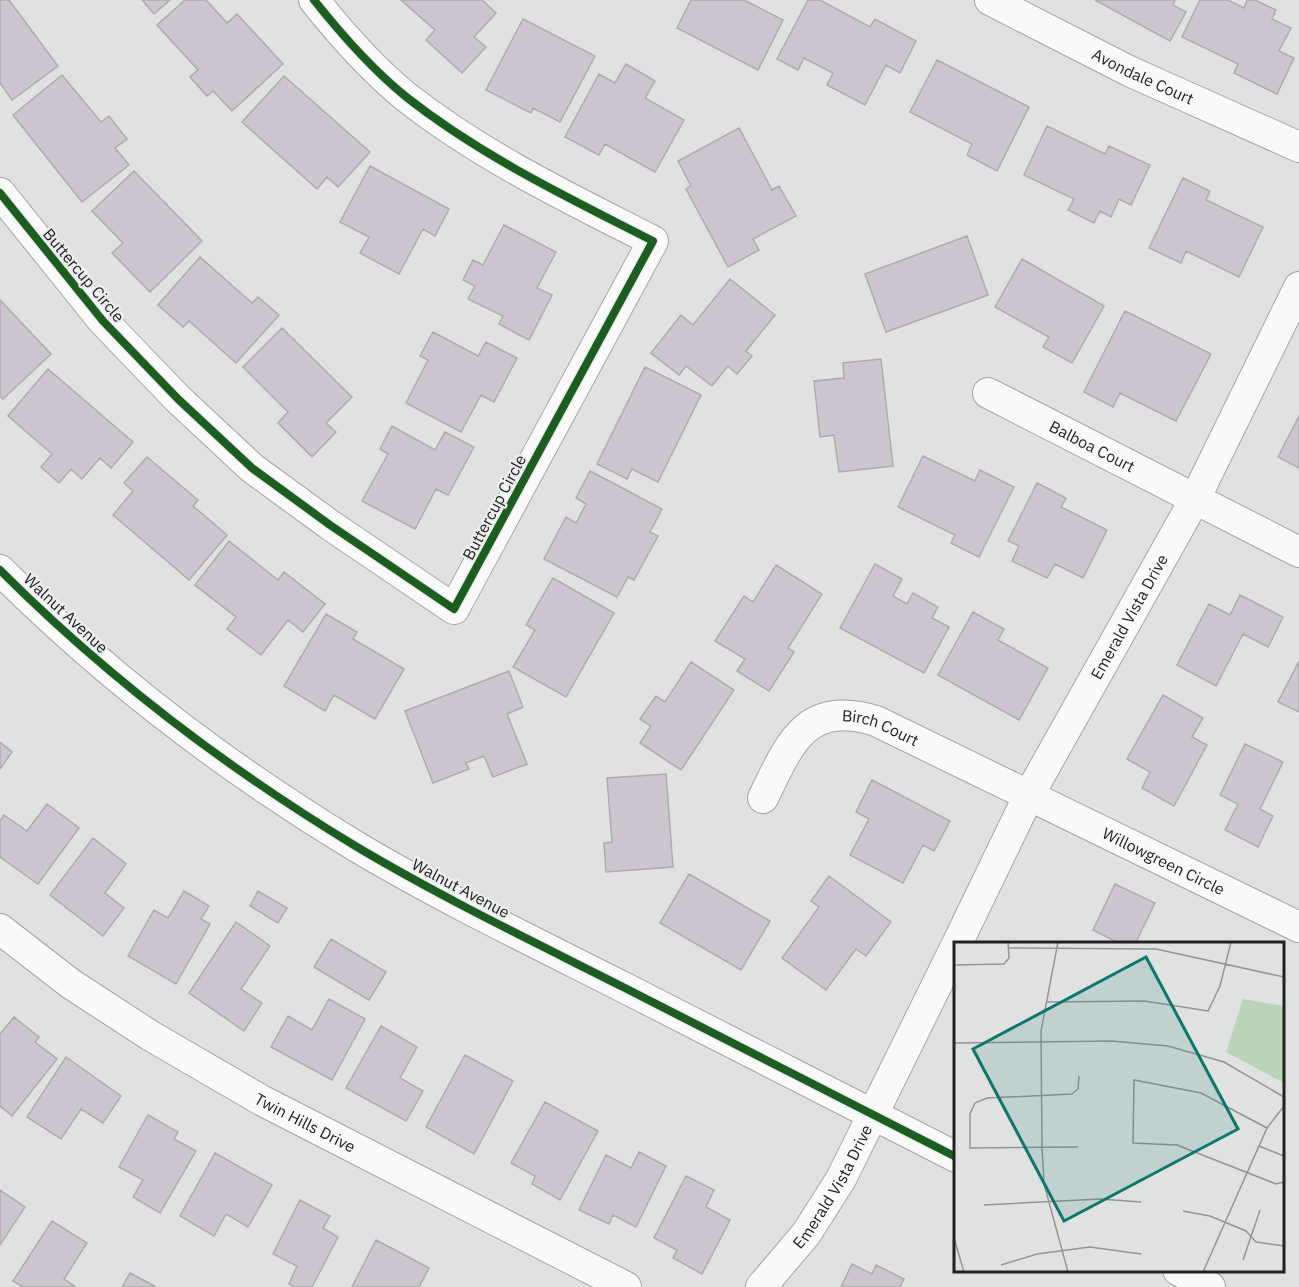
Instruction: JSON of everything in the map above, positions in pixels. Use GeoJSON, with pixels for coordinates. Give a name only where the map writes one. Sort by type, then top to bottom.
{"type":"FeatureCollection","features":[{"type":"Feature","properties":{"kind":"street","name":"Buttercup Circle"},"geometry":{"type":"LineString","coordinates":[[0,193],[103,321],[178,399],[252,468],[330,525],[454,609],[653,241],[512,169],[462,138],[404,95],[358,53],[314,0]]}},
{"type":"Feature","properties":{"kind":"street","name":"Avondale Court"},"geometry":{"type":"LineString","coordinates":[[990,0],[1129,71],[1299,147]]}},
{"type":"Feature","properties":{"kind":"street","name":"Emerald Vista Drive"},"geometry":{"type":"LineString","coordinates":[[957,942],[1029,795],[1196,499],[1299,287]]}},
{"type":"Feature","properties":{"kind":"street","name":"Balboa Court"},"geometry":{"type":"LineString","coordinates":[[988,393],[1196,499]]}},
{"type":"Feature","properties":{"kind":"street"},"geometry":{"type":"LineString","coordinates":[[1196,499],[1299,552]]}},
{"type":"Feature","properties":{"kind":"street","name":"Walnut Avenue"},"geometry":{"type":"LineString","coordinates":[[0,570],[138,695],[224,760],[359,848],[461,904],[954,1156]]}},
{"type":"Feature","properties":{"kind":"street","name":"Birch Court"},"geometry":{"type":"LineString","coordinates":[[763,798],[788,747],[796,738],[806,728],[822,720],[841,715],[859,716],[876,721],[1029,795]]}},
{"type":"Feature","properties":{"kind":"street","name":"Willowgreen Circle"},"geometry":{"type":"LineString","coordinates":[[1029,795],[1299,927]]}},
{"type":"Feature","properties":{"kind":"street","name":"Twin Hills Drive"},"geometry":{"type":"LineString","coordinates":[[0,929],[71,984],[151,1036],[261,1100],[626,1287]]}},
{"type":"Feature","properties":{"kind":"street","name":"Emerald Vista Drive"},"geometry":{"type":"LineString","coordinates":[[761,1287],[806,1234],[842,1179],[954,949]]}},
{"type":"Feature","properties":{"kind":"street"},"geometry":{"type":"LineString","coordinates":[[1182,1272],[1210,1287]]}},
{"type":"Feature","properties":{"kind":"building"},"geometry":{"type":"Polygon","coordinates":[[[0,0],[9,0],[58,66],[12,100],[0,83],[0,0]]]}},
{"type":"Feature","properties":{"kind":"building"},"geometry":{"type":"Polygon","coordinates":[[[142,0],[170,0],[154,14],[142,0]]]}},
{"type":"Feature","properties":{"kind":"building"},"geometry":{"type":"Polygon","coordinates":[[[185,0],[206,0],[227,23],[237,14],[283,64],[232,111],[213,91],[207,96],[190,77],[198,70],[157,25],[185,0]]]}},
{"type":"Feature","properties":{"kind":"building"},"geometry":{"type":"Polygon","coordinates":[[[401,0],[482,0],[496,13],[474,37],[486,47],[462,73],[426,40],[435,30],[401,0]]]}},
{"type":"Feature","properties":{"kind":"building"},"geometry":{"type":"Polygon","coordinates":[[[691,0],[744,0],[783,20],[758,70],[677,28],[691,0]]]}},
{"type":"Feature","properties":{"kind":"building"},"geometry":{"type":"Polygon","coordinates":[[[808,0],[820,0],[870,27],[875,19],[916,41],[900,73],[886,65],[865,105],[827,85],[833,73],[804,58],[798,70],[777,59],[808,0]]]}},
{"type":"Feature","properties":{"kind":"building"},"geometry":{"type":"Polygon","coordinates":[[[1095,0],[1175,0],[1173,5],[1186,12],[1170,41],[1095,0]]]}},
{"type":"Feature","properties":{"kind":"building"},"geometry":{"type":"Polygon","coordinates":[[[1200,0],[1228,0],[1244,8],[1247,0],[1255,0],[1276,10],[1272,19],[1291,28],[1279,51],[1294,58],[1277,94],[1234,73],[1238,64],[1182,37],[1200,0]]]}},
{"type":"Feature","properties":{"kind":"building"},"geometry":{"type":"Polygon","coordinates":[[[523,19],[595,56],[560,122],[533,108],[531,113],[486,90],[523,19]]]}},
{"type":"Feature","properties":{"kind":"building"},"geometry":{"type":"Polygon","coordinates":[[[937,60],[1029,107],[997,171],[967,155],[972,144],[910,112],[937,60]]]}},
{"type":"Feature","properties":{"kind":"building"},"geometry":{"type":"Polygon","coordinates":[[[626,64],[655,81],[645,98],[684,120],[655,172],[605,144],[599,155],[565,137],[599,74],[615,83],[626,64]]]}},
{"type":"Feature","properties":{"kind":"building"},"geometry":{"type":"Polygon","coordinates":[[[62,75],[101,122],[109,116],[127,139],[115,148],[129,165],[82,202],[13,115],[62,75]]]}},
{"type":"Feature","properties":{"kind":"building"},"geometry":{"type":"Polygon","coordinates":[[[284,76],[370,152],[338,187],[327,177],[317,189],[242,122],[284,76]]]}},
{"type":"Feature","properties":{"kind":"building"},"geometry":{"type":"Polygon","coordinates":[[[1047,126],[1105,154],[1109,146],[1150,165],[1131,205],[1119,199],[1111,217],[1100,211],[1094,223],[1068,210],[1074,199],[1024,175],[1047,126]]]}},
{"type":"Feature","properties":{"kind":"building"},"geometry":{"type":"Polygon","coordinates":[[[739,128],[772,190],[779,186],[796,216],[753,239],[759,250],[728,267],[686,189],[691,186],[678,161],[739,128]]]}},
{"type":"Feature","properties":{"kind":"building"},"geometry":{"type":"Polygon","coordinates":[[[370,166],[449,209],[435,236],[423,229],[399,274],[360,253],[369,237],[340,222],[370,166]]]}},
{"type":"Feature","properties":{"kind":"building"},"geometry":{"type":"Polygon","coordinates":[[[134,171],[202,241],[150,292],[112,253],[123,243],[92,211],[134,171]]]}},
{"type":"Feature","properties":{"kind":"building"},"geometry":{"type":"Polygon","coordinates":[[[1183,178],[1210,191],[1206,200],[1263,227],[1239,277],[1186,251],[1181,263],[1149,248],[1183,178]]]}},
{"type":"Feature","properties":{"kind":"building"},"geometry":{"type":"Polygon","coordinates":[[[504,225],[556,252],[537,288],[552,295],[529,340],[499,324],[503,316],[468,299],[475,286],[463,280],[473,260],[483,265],[504,225]]]}},
{"type":"Feature","properties":{"kind":"building"},"geometry":{"type":"Polygon","coordinates":[[[967,236],[988,295],[886,332],[865,274],[967,236]]]}},
{"type":"Feature","properties":{"kind":"building"},"geometry":{"type":"Polygon","coordinates":[[[200,257],[252,303],[258,297],[279,315],[236,363],[189,321],[183,327],[158,305],[200,257]]]}},
{"type":"Feature","properties":{"kind":"building"},"geometry":{"type":"Polygon","coordinates":[[[1022,259],[1104,306],[1072,363],[1043,347],[1049,337],[995,307],[1022,259]]]}},
{"type":"Feature","properties":{"kind":"building"},"geometry":{"type":"Polygon","coordinates":[[[730,279],[775,315],[746,351],[752,356],[737,374],[728,366],[712,386],[686,366],[679,375],[651,353],[681,315],[693,325],[730,279]]]}},
{"type":"Feature","properties":{"kind":"building"},"geometry":{"type":"Polygon","coordinates":[[[0,300],[51,354],[3,399],[0,396],[0,300]]]}},
{"type":"Feature","properties":{"kind":"building"},"geometry":{"type":"Polygon","coordinates":[[[1125,311],[1211,354],[1176,421],[1120,393],[1113,407],[1084,392],[1125,311]]]}},
{"type":"Feature","properties":{"kind":"building"},"geometry":{"type":"Polygon","coordinates":[[[282,328],[352,397],[326,423],[336,432],[312,457],[278,423],[288,412],[243,367],[282,328]]]}},
{"type":"Feature","properties":{"kind":"building"},"geometry":{"type":"Polygon","coordinates":[[[433,332],[478,356],[486,342],[517,358],[494,402],[481,395],[461,432],[406,403],[428,360],[420,356],[433,332]]]}},
{"type":"Feature","properties":{"kind":"building"},"geometry":{"type":"Polygon","coordinates":[[[881,359],[893,466],[839,472],[834,435],[820,437],[814,381],[844,378],[843,363],[881,359]]]}},
{"type":"Feature","properties":{"kind":"building"},"geometry":{"type":"Polygon","coordinates":[[[645,367],[701,395],[658,482],[632,469],[627,479],[597,464],[645,367]]]}},
{"type":"Feature","properties":{"kind":"building"},"geometry":{"type":"Polygon","coordinates":[[[48,369],[133,442],[111,468],[100,458],[82,479],[71,469],[59,483],[41,467],[52,454],[8,416],[48,369]]]}},
{"type":"Feature","properties":{"kind":"building"},"geometry":{"type":"Polygon","coordinates":[[[1299,416],[1299,468],[1278,457],[1299,416]]]}},
{"type":"Feature","properties":{"kind":"building"},"geometry":{"type":"Polygon","coordinates":[[[392,426],[435,450],[445,432],[474,447],[448,495],[436,489],[415,529],[362,501],[388,454],[380,449],[392,426]]]}},
{"type":"Feature","properties":{"kind":"building"},"geometry":{"type":"Polygon","coordinates":[[[923,456],[975,481],[980,470],[1014,487],[979,557],[951,543],[955,535],[898,507],[923,456]]]}},
{"type":"Feature","properties":{"kind":"building"},"geometry":{"type":"Polygon","coordinates":[[[147,457],[198,500],[193,506],[227,535],[189,580],[113,515],[133,491],[124,483],[147,457]]]}},
{"type":"Feature","properties":{"kind":"building"},"geometry":{"type":"Polygon","coordinates":[[[590,471],[662,509],[650,532],[658,536],[634,580],[628,577],[617,597],[544,559],[566,517],[576,523],[586,504],[576,498],[590,471]]]}},
{"type":"Feature","properties":{"kind":"building"},"geometry":{"type":"Polygon","coordinates":[[[1037,483],[1066,498],[1061,507],[1107,530],[1083,578],[1055,564],[1047,578],[1012,561],[1019,546],[1008,541],[1037,483]]]}},
{"type":"Feature","properties":{"kind":"building"},"geometry":{"type":"Polygon","coordinates":[[[229,541],[278,580],[284,572],[325,604],[303,632],[288,620],[261,655],[227,629],[236,617],[195,585],[229,541]]]}},
{"type":"Feature","properties":{"kind":"building"},"geometry":{"type":"Polygon","coordinates":[[[875,564],[902,579],[893,596],[907,604],[913,593],[938,607],[932,618],[949,627],[924,673],[840,628],[875,564]]]}},
{"type":"Feature","properties":{"kind":"building"},"geometry":{"type":"Polygon","coordinates":[[[776,565],[822,594],[788,648],[794,652],[769,691],[737,671],[745,659],[715,641],[744,596],[753,602],[776,565]]]}},
{"type":"Feature","properties":{"kind":"building"},"geometry":{"type":"Polygon","coordinates":[[[553,578],[614,613],[566,697],[513,667],[535,630],[526,625],[553,578]]]}},
{"type":"Feature","properties":{"kind":"building"},"geometry":{"type":"Polygon","coordinates":[[[1240,595],[1283,617],[1268,647],[1243,634],[1216,686],[1177,665],[1209,604],[1230,615],[1240,595]]]}},
{"type":"Feature","properties":{"kind":"building"},"geometry":{"type":"Polygon","coordinates":[[[973,612],[1004,629],[998,640],[1048,668],[1019,720],[938,675],[973,612]]]}},
{"type":"Feature","properties":{"kind":"building"},"geometry":{"type":"Polygon","coordinates":[[[326,614],[357,632],[353,639],[404,669],[375,719],[334,695],[325,711],[284,686],[326,614]]]}},
{"type":"Feature","properties":{"kind":"building"},"geometry":{"type":"Polygon","coordinates":[[[1299,661],[1299,712],[1278,702],[1299,661]]]}},
{"type":"Feature","properties":{"kind":"building"},"geometry":{"type":"Polygon","coordinates":[[[691,662],[734,690],[681,770],[640,743],[651,726],[640,719],[656,696],[665,702],[691,662]]]}},
{"type":"Feature","properties":{"kind":"building"},"geometry":{"type":"Polygon","coordinates":[[[509,671],[523,707],[507,714],[527,764],[493,777],[484,756],[466,763],[469,769],[433,783],[405,711],[509,671]]]}},
{"type":"Feature","properties":{"kind":"building"},"geometry":{"type":"Polygon","coordinates":[[[1163,695],[1203,718],[1192,737],[1207,745],[1174,806],[1142,788],[1150,772],[1127,759],[1163,695]]]}},
{"type":"Feature","properties":{"kind":"building"},"geometry":{"type":"Polygon","coordinates":[[[0,742],[12,752],[0,769],[0,742]]]}},
{"type":"Feature","properties":{"kind":"building"},"geometry":{"type":"Polygon","coordinates":[[[1245,744],[1283,762],[1260,809],[1273,816],[1258,847],[1225,830],[1238,804],[1220,795],[1245,744]]]}},
{"type":"Feature","properties":{"kind":"building"},"geometry":{"type":"Polygon","coordinates":[[[666,774],[673,867],[606,872],[604,843],[612,842],[607,778],[666,774]]]}},
{"type":"Feature","properties":{"kind":"building"},"geometry":{"type":"Polygon","coordinates":[[[872,780],[950,821],[934,851],[923,845],[903,883],[850,855],[869,819],[856,812],[872,780]]]}},
{"type":"Feature","properties":{"kind":"building"},"geometry":{"type":"Polygon","coordinates":[[[47,804],[79,828],[38,884],[0,857],[0,821],[4,815],[27,831],[47,804]]]}},
{"type":"Feature","properties":{"kind":"building"},"geometry":{"type":"Polygon","coordinates":[[[93,838],[126,864],[105,893],[124,908],[103,936],[50,895],[93,838]]]}},
{"type":"Feature","properties":{"kind":"building"},"geometry":{"type":"Polygon","coordinates":[[[689,874],[770,921],[741,970],[660,923],[689,874]]]}},
{"type":"Feature","properties":{"kind":"building"},"geometry":{"type":"Polygon","coordinates":[[[829,876],[891,922],[866,956],[856,949],[826,990],[782,958],[819,907],[811,901],[829,876]]]}},
{"type":"Feature","properties":{"kind":"building"},"geometry":{"type":"Polygon","coordinates":[[[1115,884],[1155,903],[1136,942],[1117,942],[1093,930],[1115,884]]]}},
{"type":"Feature","properties":{"kind":"building"},"geometry":{"type":"Polygon","coordinates":[[[184,891],[209,906],[201,919],[210,924],[176,984],[128,956],[154,910],[168,918],[184,891]]]}},
{"type":"Feature","properties":{"kind":"building"},"geometry":{"type":"Polygon","coordinates":[[[258,891],[287,908],[278,923],[250,906],[258,891]]]}},
{"type":"Feature","properties":{"kind":"building"},"geometry":{"type":"Polygon","coordinates":[[[236,922],[270,946],[241,989],[262,1003],[244,1031],[189,993],[236,922]]]}},
{"type":"Feature","properties":{"kind":"building"},"geometry":{"type":"Polygon","coordinates":[[[331,939],[386,972],[369,1000],[314,967],[331,939]]]}},
{"type":"Feature","properties":{"kind":"building"},"geometry":{"type":"Polygon","coordinates":[[[329,999],[365,1019],[332,1080],[271,1047],[288,1016],[312,1030],[329,999]]]}},
{"type":"Feature","properties":{"kind":"building"},"geometry":{"type":"Polygon","coordinates":[[[14,1017],[39,1037],[35,1042],[57,1059],[12,1116],[0,1106],[0,1034],[14,1017]]]}},
{"type":"Feature","properties":{"kind":"building"},"geometry":{"type":"Polygon","coordinates":[[[381,1026],[417,1047],[400,1078],[423,1091],[406,1121],[346,1088],[381,1026]]]}},
{"type":"Feature","properties":{"kind":"building"},"geometry":{"type":"Polygon","coordinates":[[[465,1055],[513,1081],[474,1154],[426,1127],[465,1055]]]}},
{"type":"Feature","properties":{"kind":"building"},"geometry":{"type":"Polygon","coordinates":[[[66,1057],[121,1096],[103,1123],[81,1109],[61,1139],[27,1117],[66,1057]]]}},
{"type":"Feature","properties":{"kind":"building"},"geometry":{"type":"Polygon","coordinates":[[[545,1102],[598,1131],[560,1200],[532,1184],[535,1176],[511,1163],[545,1102]]]}},
{"type":"Feature","properties":{"kind":"building"},"geometry":{"type":"Polygon","coordinates":[[[148,1115],[178,1132],[174,1139],[196,1151],[160,1213],[133,1197],[143,1180],[119,1167],[148,1115]]]}},
{"type":"Feature","properties":{"kind":"building"},"geometry":{"type":"Polygon","coordinates":[[[639,1152],[666,1166],[636,1227],[613,1215],[609,1224],[579,1210],[606,1155],[631,1168],[639,1152]]]}},
{"type":"Feature","properties":{"kind":"building"},"geometry":{"type":"Polygon","coordinates":[[[215,1153],[272,1185],[248,1227],[226,1214],[214,1236],[180,1216],[215,1153]]]}},
{"type":"Feature","properties":{"kind":"building"},"geometry":{"type":"Polygon","coordinates":[[[686,1176],[714,1190],[706,1207],[730,1220],[702,1274],[673,1258],[677,1250],[654,1238],[686,1176]]]}},
{"type":"Feature","properties":{"kind":"building"},"geometry":{"type":"Polygon","coordinates":[[[0,1190],[25,1207],[0,1245],[0,1190]]]}},
{"type":"Feature","properties":{"kind":"building"},"geometry":{"type":"Polygon","coordinates":[[[300,1200],[330,1216],[323,1228],[338,1237],[312,1287],[295,1287],[289,1284],[297,1266],[273,1254],[300,1200]]]}},
{"type":"Feature","properties":{"kind":"building"},"geometry":{"type":"Polygon","coordinates":[[[52,1221],[87,1243],[64,1279],[76,1287],[23,1287],[13,1281],[52,1221]]]}},
{"type":"Feature","properties":{"kind":"building"},"geometry":{"type":"Polygon","coordinates":[[[376,1240],[429,1268],[419,1287],[352,1287],[376,1240]]]}},
{"type":"Feature","properties":{"kind":"building"},"geometry":{"type":"Polygon","coordinates":[[[852,1264],[872,1274],[876,1265],[904,1279],[900,1287],[841,1287],[852,1264]]]}},
{"type":"Feature","properties":{"kind":"building"},"geometry":{"type":"Polygon","coordinates":[[[130,1273],[156,1287],[122,1287],[130,1273]]]}},
{"type":"Feature","properties":{"kind":"cycle path"},"geometry":{"type":"LineString","coordinates":[[0,193],[103,321],[178,399],[252,468],[330,525],[454,609],[653,241],[494,157],[434,118],[380,74],[314,0]]}},
{"type":"Feature","properties":{"kind":"cycle path"},"geometry":{"type":"LineString","coordinates":[[0,570],[83,647],[170,719],[262,786],[357,847],[489,919],[954,1156]]}}]}
